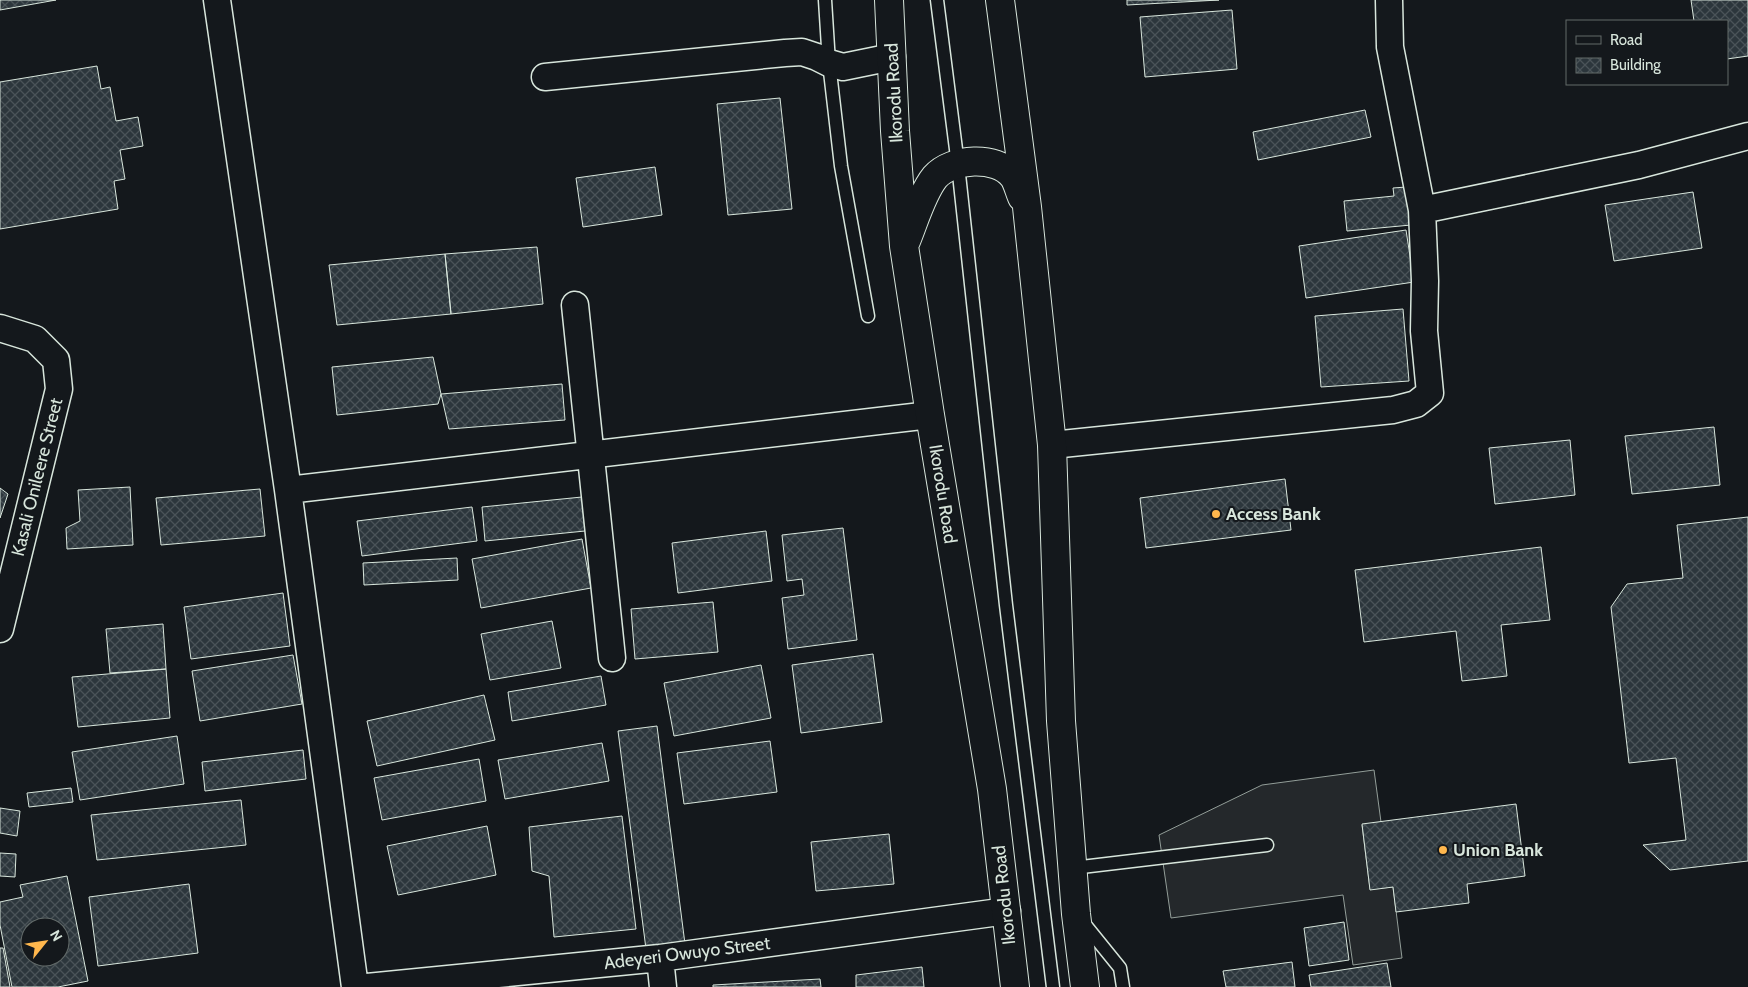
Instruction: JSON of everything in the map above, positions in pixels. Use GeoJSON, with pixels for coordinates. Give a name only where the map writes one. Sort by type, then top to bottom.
{"type":"FeatureCollection","features":[{"type":"Feature","properties":{"kind":"highway","name":"Ikorodu Road"},"geometry":{"type":"LineString","coordinates":[[889,0],[895,131],[904,246],[992,789],[1015,987]]}},
{"type":"Feature","properties":{"kind":"highway"},"geometry":{"type":"LineString","coordinates":[[1000,0],[1027,208],[1052,445],[1061,721],[1076,914],[1085,987]]}},
{"type":"Feature","properties":{"kind":"highway"},"geometry":{"type":"LineString","coordinates":[[904,246],[926,193],[936,176],[951,166],[971,161],[996,162],[1012,176],[1027,208]]}},
{"type":"Feature","properties":{"kind":"street"},"geometry":{"type":"LineString","coordinates":[[217,0],[288,490],[354,987]]}},
{"type":"Feature","properties":{"kind":"street"},"geometry":{"type":"LineString","coordinates":[[1052,445],[1393,410],[1416,404],[1430,392],[1424,331],[1425,281],[1422,210],[1390,48],[1389,0]]}},
{"type":"Feature","properties":{"kind":"street"},"geometry":{"type":"LineString","coordinates":[[545,77],[802,52],[844,67],[892,58]]}},
{"type":"Feature","properties":{"kind":"street"},"geometry":{"type":"LineString","coordinates":[[1422,210],[1639,165],[1748,136]]}},
{"type":"Feature","properties":{"kind":"street"},"geometry":{"type":"LineString","coordinates":[[575,305],[612,658]]}},
{"type":"Feature","properties":{"kind":"street","name":"Kasali Onileere Street"},"geometry":{"type":"LineString","coordinates":[[0,328],[35,339],[56,360],[58,389],[0,629]]}},
{"type":"Feature","properties":{"kind":"street"},"geometry":{"type":"LineString","coordinates":[[288,490],[930,415]]}},
{"type":"Feature","properties":{"kind":"street","name":"Adeyeri Owuyo Street"},"geometry":{"type":"LineString","coordinates":[[367,987],[660,958],[1006,912]]}},
{"type":"Feature","properties":{"kind":"street"},"geometry":{"type":"LineString","coordinates":[[660,958],[663,987]]}},
{"type":"Feature","properties":{"kind":"lane"},"geometry":{"type":"LineString","coordinates":[[825,0],[829,63],[842,166],[868,316]]}},
{"type":"Feature","properties":{"kind":"lane"},"geometry":{"type":"LineString","coordinates":[[937,0],[958,164],[1006,605],[1054,987]]}},
{"type":"Feature","properties":{"kind":"lane"},"geometry":{"type":"LineString","coordinates":[[1073,868],[1267,845]]}},
{"type":"Feature","properties":{"kind":"lane"},"geometry":{"type":"LineString","coordinates":[[1076,914],[1120,968],[1122,987]]}},
{"type":"Feature","properties":{"kind":"shaded area"},"geometry":{"type":"Polygon","coordinates":[[[1374,770],[1381,822],[1362,825],[1370,889],[1393,887],[1402,958],[1353,965],[1343,895],[1171,918],[1159,835],[1262,785],[1374,770]]]}},
{"type":"Feature","properties":{"kind":"building"},"geometry":{"type":"Polygon","coordinates":[[[0,0],[56,0],[0,10],[0,0]]]}},
{"type":"Feature","properties":{"kind":"building"},"geometry":{"type":"Polygon","coordinates":[[[1127,0],[1219,0],[1127,5],[1127,0]]]}},
{"type":"Feature","properties":{"kind":"building"},"geometry":{"type":"Polygon","coordinates":[[[1691,0],[1748,0],[1748,56],[1728,59],[1728,20],[1694,20],[1691,0]]]}},
{"type":"Feature","properties":{"kind":"building"},"geometry":{"type":"Polygon","coordinates":[[[1232,10],[1237,69],[1145,77],[1140,17],[1232,10]]]}},
{"type":"Feature","properties":{"kind":"building"},"geometry":{"type":"Polygon","coordinates":[[[97,66],[101,89],[110,87],[116,121],[138,117],[143,146],[120,150],[125,179],[114,181],[118,209],[0,229],[0,82],[97,66]]]}},
{"type":"Feature","properties":{"kind":"building"},"geometry":{"type":"Polygon","coordinates":[[[780,98],[792,209],[728,215],[717,104],[780,98]]]}},
{"type":"Feature","properties":{"kind":"building"},"geometry":{"type":"Polygon","coordinates":[[[1365,110],[1371,137],[1258,160],[1253,132],[1365,110]]]}},
{"type":"Feature","properties":{"kind":"building"},"geometry":{"type":"Polygon","coordinates":[[[655,167],[662,215],[583,227],[576,178],[655,167]]]}},
{"type":"Feature","properties":{"kind":"building"},"geometry":{"type":"Polygon","coordinates":[[[1406,187],[1411,225],[1347,231],[1344,201],[1394,196],[1393,188],[1406,187]]]}},
{"type":"Feature","properties":{"kind":"building"},"geometry":{"type":"Polygon","coordinates":[[[1693,192],[1702,248],[1614,261],[1605,205],[1693,192]]]}},
{"type":"Feature","properties":{"kind":"building"},"geometry":{"type":"Polygon","coordinates":[[[1406,230],[1414,282],[1306,298],[1299,246],[1406,230]]]}},
{"type":"Feature","properties":{"kind":"building"},"geometry":{"type":"Polygon","coordinates":[[[537,247],[543,304],[451,314],[445,254],[537,247]]]}},
{"type":"Feature","properties":{"kind":"building"},"geometry":{"type":"Polygon","coordinates":[[[445,254],[451,314],[337,325],[329,265],[445,254]]]}},
{"type":"Feature","properties":{"kind":"building"},"geometry":{"type":"Polygon","coordinates":[[[1403,309],[1409,381],[1321,387],[1315,316],[1403,309]]]}},
{"type":"Feature","properties":{"kind":"building"},"geometry":{"type":"Polygon","coordinates":[[[433,357],[441,394],[438,404],[337,415],[332,367],[433,357]]]}},
{"type":"Feature","properties":{"kind":"building"},"geometry":{"type":"Polygon","coordinates":[[[562,384],[565,420],[449,429],[441,394],[562,384]]]}},
{"type":"Feature","properties":{"kind":"building"},"geometry":{"type":"Polygon","coordinates":[[[1714,427],[1720,485],[1632,494],[1625,436],[1714,427]]]}},
{"type":"Feature","properties":{"kind":"building"},"geometry":{"type":"Polygon","coordinates":[[[1570,440],[1575,495],[1495,504],[1489,448],[1570,440]]]}},
{"type":"Feature","properties":{"kind":"building","name":"Access Bank"},"geometry":{"type":"Polygon","coordinates":[[[1285,479],[1291,530],[1146,548],[1140,498],[1285,479]]]}},
{"type":"Feature","properties":{"kind":"building"},"geometry":{"type":"Polygon","coordinates":[[[130,487],[133,545],[67,549],[66,528],[80,521],[78,490],[130,487]]]}},
{"type":"Feature","properties":{"kind":"building"},"geometry":{"type":"Polygon","coordinates":[[[0,488],[8,494],[0,518],[0,488]]]}},
{"type":"Feature","properties":{"kind":"building"},"geometry":{"type":"Polygon","coordinates":[[[260,489],[265,536],[161,545],[156,498],[260,489]]]}},
{"type":"Feature","properties":{"kind":"building"},"geometry":{"type":"Polygon","coordinates":[[[582,497],[585,531],[485,541],[482,507],[582,497]]]}},
{"type":"Feature","properties":{"kind":"building"},"geometry":{"type":"Polygon","coordinates":[[[472,507],[477,541],[362,556],[357,521],[472,507]]]}},
{"type":"Feature","properties":{"kind":"building"},"geometry":{"type":"Polygon","coordinates":[[[1748,517],[1748,861],[1670,870],[1643,845],[1686,840],[1676,758],[1629,763],[1611,607],[1627,584],[1683,578],[1677,525],[1748,517]]]}},
{"type":"Feature","properties":{"kind":"building"},"geometry":{"type":"Polygon","coordinates":[[[843,528],[857,640],[788,649],[782,598],[804,595],[802,579],[787,581],[782,535],[843,528]]]}},
{"type":"Feature","properties":{"kind":"building"},"geometry":{"type":"Polygon","coordinates":[[[766,531],[772,581],[678,593],[672,543],[766,531]]]}},
{"type":"Feature","properties":{"kind":"building"},"geometry":{"type":"Polygon","coordinates":[[[582,539],[591,588],[481,608],[472,559],[582,539]]]}},
{"type":"Feature","properties":{"kind":"building"},"geometry":{"type":"Polygon","coordinates":[[[1541,547],[1550,620],[1501,625],[1507,676],[1462,681],[1456,631],[1364,642],[1355,570],[1541,547]]]}},
{"type":"Feature","properties":{"kind":"building"},"geometry":{"type":"Polygon","coordinates":[[[457,558],[458,580],[364,585],[363,563],[457,558]]]}},
{"type":"Feature","properties":{"kind":"building"},"geometry":{"type":"Polygon","coordinates":[[[283,593],[290,646],[191,659],[184,607],[283,593]]]}},
{"type":"Feature","properties":{"kind":"building"},"geometry":{"type":"Polygon","coordinates":[[[713,602],[718,652],[635,659],[631,609],[713,602]]]}},
{"type":"Feature","properties":{"kind":"building"},"geometry":{"type":"Polygon","coordinates":[[[552,621],[561,668],[490,680],[481,634],[552,621]]]}},
{"type":"Feature","properties":{"kind":"building"},"geometry":{"type":"Polygon","coordinates":[[[163,624],[166,669],[110,673],[106,629],[163,624]]]}},
{"type":"Feature","properties":{"kind":"building"},"geometry":{"type":"Polygon","coordinates":[[[873,654],[882,722],[801,733],[792,665],[873,654]]]}},
{"type":"Feature","properties":{"kind":"building"},"geometry":{"type":"Polygon","coordinates":[[[293,655],[302,704],[200,721],[192,671],[293,655]]]}},
{"type":"Feature","properties":{"kind":"building"},"geometry":{"type":"Polygon","coordinates":[[[761,665],[771,718],[674,736],[664,683],[761,665]]]}},
{"type":"Feature","properties":{"kind":"building"},"geometry":{"type":"Polygon","coordinates":[[[166,669],[170,718],[78,727],[72,677],[166,669]]]}},
{"type":"Feature","properties":{"kind":"building"},"geometry":{"type":"Polygon","coordinates":[[[601,676],[606,705],[512,721],[508,692],[601,676]]]}},
{"type":"Feature","properties":{"kind":"building"},"geometry":{"type":"Polygon","coordinates":[[[484,695],[495,740],[377,766],[367,721],[484,695]]]}},
{"type":"Feature","properties":{"kind":"building"},"geometry":{"type":"Polygon","coordinates":[[[657,726],[685,944],[646,949],[618,731],[657,726]]]}},
{"type":"Feature","properties":{"kind":"building"},"geometry":{"type":"Polygon","coordinates":[[[177,736],[184,784],[80,800],[72,752],[177,736]]]}},
{"type":"Feature","properties":{"kind":"building"},"geometry":{"type":"Polygon","coordinates":[[[770,741],[777,792],[684,804],[677,753],[770,741]]]}},
{"type":"Feature","properties":{"kind":"building"},"geometry":{"type":"Polygon","coordinates":[[[602,743],[609,781],[505,799],[498,760],[602,743]]]}},
{"type":"Feature","properties":{"kind":"building"},"geometry":{"type":"Polygon","coordinates":[[[303,750],[306,779],[205,791],[202,762],[303,750]]]}},
{"type":"Feature","properties":{"kind":"building"},"geometry":{"type":"Polygon","coordinates":[[[479,759],[486,801],[382,820],[374,778],[479,759]]]}},
{"type":"Feature","properties":{"kind":"building"},"geometry":{"type":"Polygon","coordinates":[[[71,788],[73,802],[29,807],[27,793],[71,788]]]}},
{"type":"Feature","properties":{"kind":"building"},"geometry":{"type":"Polygon","coordinates":[[[241,800],[246,845],[97,860],[91,815],[241,800]]]}},
{"type":"Feature","properties":{"kind":"building","name":"Union Bank"},"geometry":{"type":"Polygon","coordinates":[[[1516,804],[1525,876],[1467,884],[1469,903],[1396,912],[1393,887],[1370,890],[1362,824],[1516,804]]]}},
{"type":"Feature","properties":{"kind":"building"},"geometry":{"type":"Polygon","coordinates":[[[0,808],[20,811],[17,836],[0,833],[0,808]]]}},
{"type":"Feature","properties":{"kind":"building"},"geometry":{"type":"Polygon","coordinates":[[[622,816],[636,929],[554,937],[549,876],[532,871],[529,827],[622,816]]]}},
{"type":"Feature","properties":{"kind":"building"},"geometry":{"type":"Polygon","coordinates":[[[487,826],[496,875],[398,895],[387,846],[487,826]]]}},
{"type":"Feature","properties":{"kind":"building"},"geometry":{"type":"Polygon","coordinates":[[[889,834],[894,884],[816,891],[811,842],[889,834]]]}},
{"type":"Feature","properties":{"kind":"building"},"geometry":{"type":"Polygon","coordinates":[[[0,853],[16,854],[15,877],[0,876],[0,853]]]}},
{"type":"Feature","properties":{"kind":"building"},"geometry":{"type":"Polygon","coordinates":[[[67,876],[88,981],[58,987],[12,987],[0,925],[0,902],[23,897],[20,885],[67,876]]]}},
{"type":"Feature","properties":{"kind":"building"},"geometry":{"type":"Polygon","coordinates":[[[189,884],[198,953],[98,966],[89,897],[189,884]]]}},
{"type":"Feature","properties":{"kind":"building"},"geometry":{"type":"Polygon","coordinates":[[[1344,922],[1349,960],[1309,966],[1304,928],[1344,922]]]}},
{"type":"Feature","properties":{"kind":"building"},"geometry":{"type":"Polygon","coordinates":[[[0,948],[3,948],[10,987],[0,987],[0,948]]]}},
{"type":"Feature","properties":{"kind":"building"},"geometry":{"type":"Polygon","coordinates":[[[1292,962],[1295,987],[1226,987],[1223,971],[1292,962]]]}},
{"type":"Feature","properties":{"kind":"building"},"geometry":{"type":"Polygon","coordinates":[[[1387,963],[1391,987],[1311,987],[1309,975],[1387,963]]]}},
{"type":"Feature","properties":{"kind":"building"},"geometry":{"type":"Polygon","coordinates":[[[922,967],[924,987],[856,987],[856,975],[922,967]]]}},
{"type":"Feature","properties":{"kind":"building"},"geometry":{"type":"Polygon","coordinates":[[[820,979],[821,987],[713,987],[713,985],[820,979]]]}},
{"type":"Feature","properties":{"kind":"place","name":"Access Bank"},"geometry":{"type":"Point","coordinates":[1216,514]}},
{"type":"Feature","properties":{"kind":"place","name":"Union Bank"},"geometry":{"type":"Point","coordinates":[1443,850]}}]}
